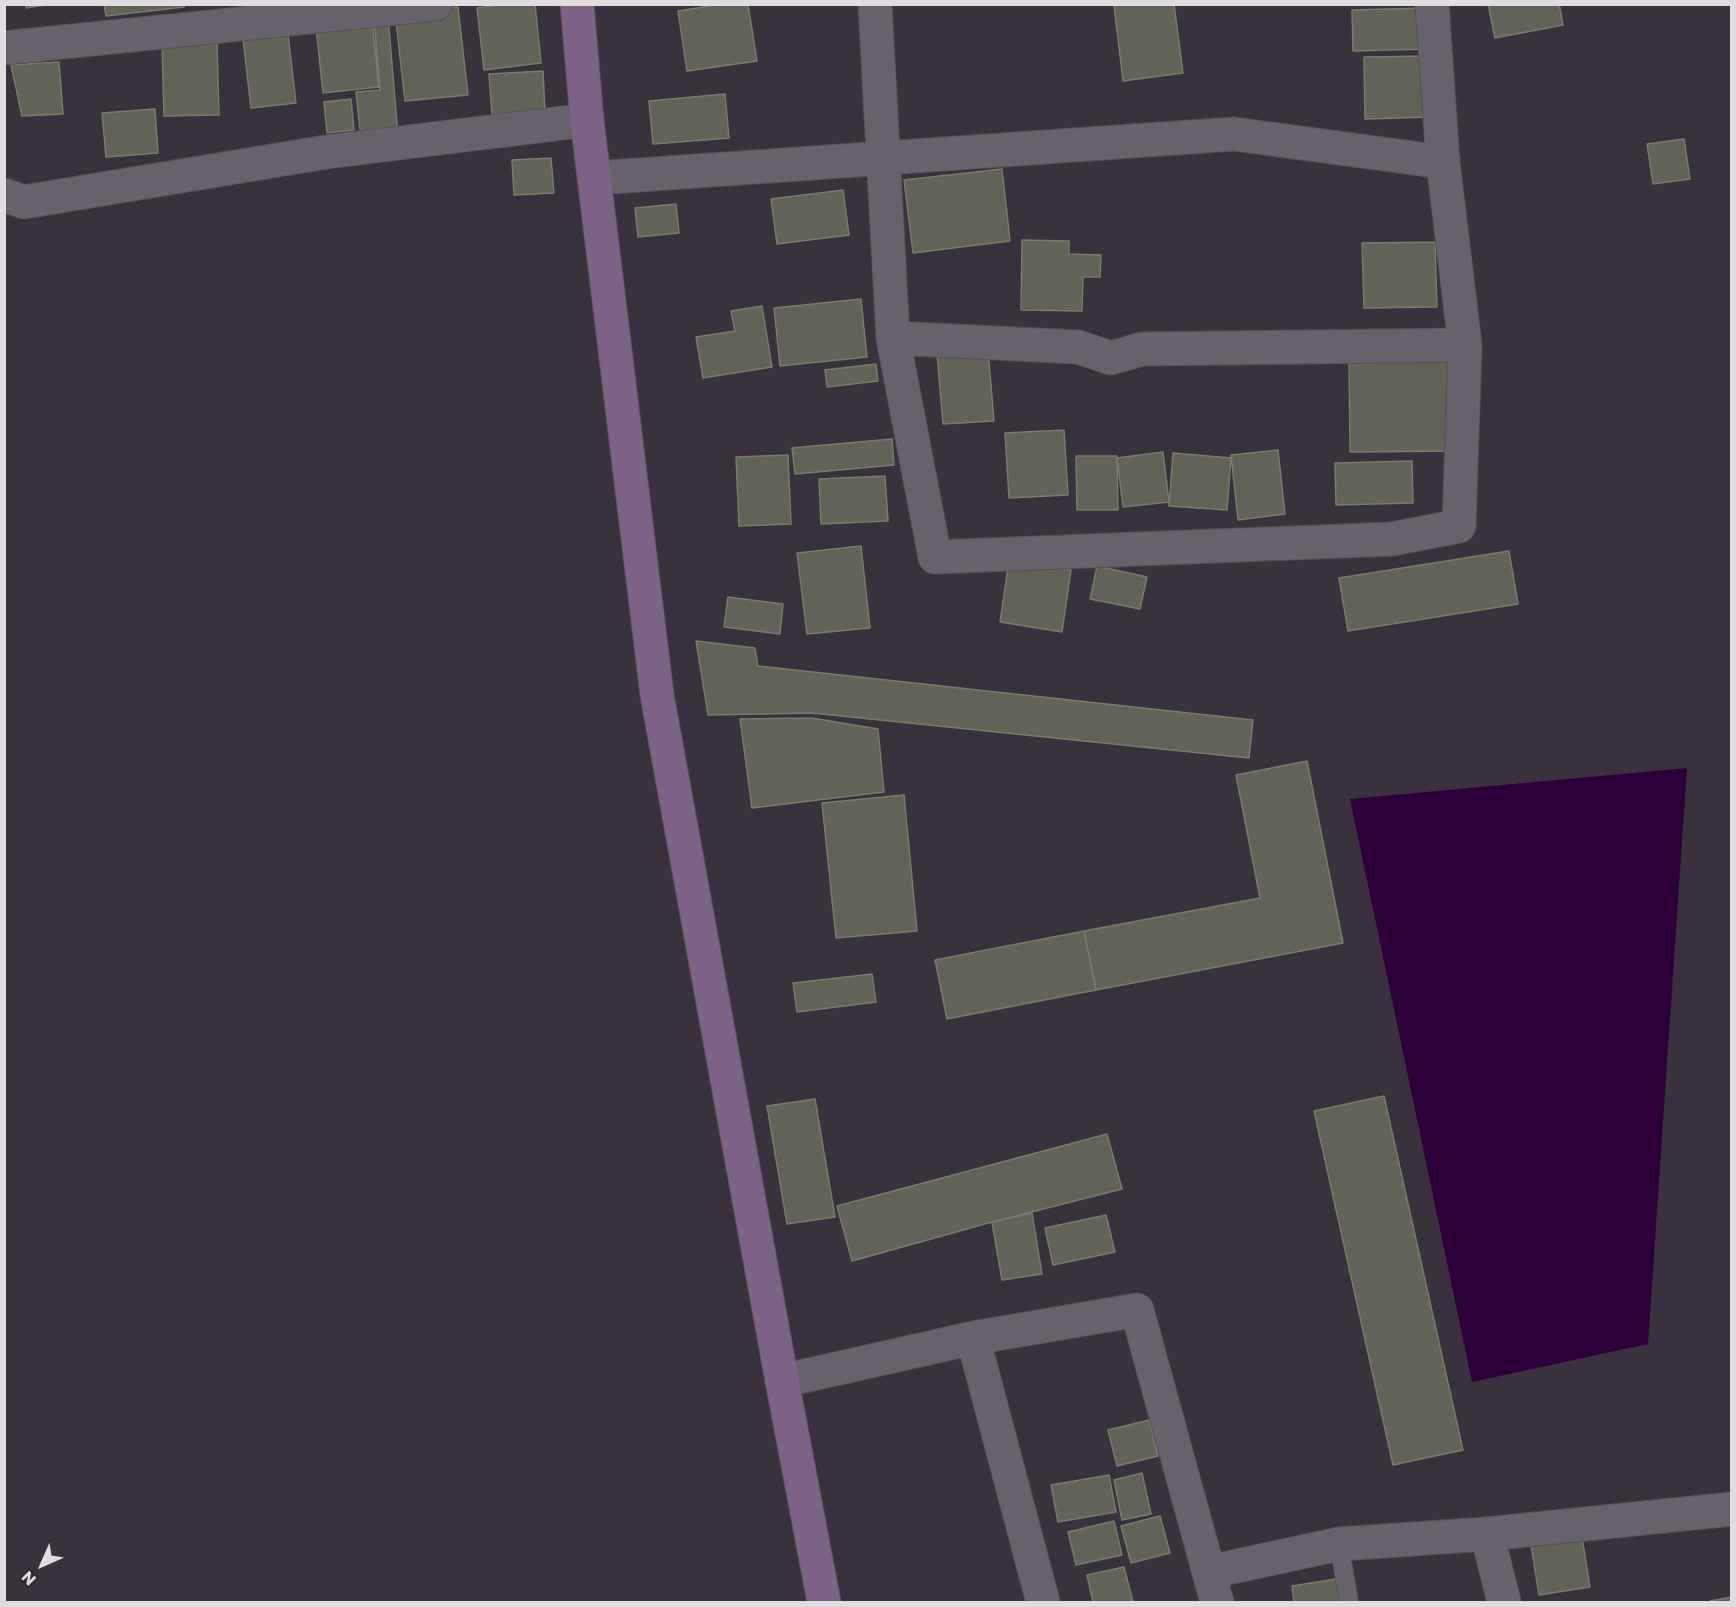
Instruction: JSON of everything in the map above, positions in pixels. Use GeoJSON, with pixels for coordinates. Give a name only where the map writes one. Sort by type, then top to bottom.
{"type":"FeatureCollection","features":[{"type":"Feature","properties":{"kind":"street"},"geometry":{"type":"LineString","coordinates":[[4,48],[247,14],[436,4]]}},
{"type":"Feature","properties":{"kind":"street"},"geometry":{"type":"LineString","coordinates":[[578,4],[587,120],[657,695],[824,1602]]}},
{"type":"Feature","properties":{"kind":"street"},"geometry":{"type":"LineString","coordinates":[[875,4],[893,338],[935,556],[1392,539],[1459,526],[1465,345],[1443,162],[1432,4]]}},
{"type":"Feature","properties":{"kind":"street"},"geometry":{"type":"LineString","coordinates":[[4,195],[24,202],[326,152],[587,120]]}},
{"type":"Feature","properties":{"kind":"street"},"geometry":{"type":"LineString","coordinates":[[595,178],[1234,134],[1443,162]]}},
{"type":"Feature","properties":{"kind":"street"},"geometry":{"type":"LineString","coordinates":[[893,338],[1078,347],[1111,358],[1142,350],[1465,345]]}},
{"type":"Feature","properties":{"kind":"street"},"geometry":{"type":"LineString","coordinates":[[782,1381],[974,1338],[1137,1310],[1213,1587],[1339,1544],[1487,1534],[1731,1509]]}},
{"type":"Feature","properties":{"kind":"street"},"geometry":{"type":"LineString","coordinates":[[974,1338],[1043,1602]]}},
{"type":"Feature","properties":{"kind":"street"},"geometry":{"type":"LineString","coordinates":[[1487,1534],[1504,1602]]}},
{"type":"Feature","properties":{"kind":"lane"},"geometry":{"type":"LineString","coordinates":[[1339,1544],[1349,1602]]}},
{"type":"Feature","properties":{"kind":"shaded area"},"geometry":{"type":"Polygon","coordinates":[[[1687,768],[1648,1344],[1472,1382],[1350,799],[1687,768]]]}},
{"type":"Feature","properties":{"kind":"building"},"geometry":{"type":"Polygon","coordinates":[[[26,4],[51,4],[26,8],[26,4]]]}},
{"type":"Feature","properties":{"kind":"building"},"geometry":{"type":"Polygon","coordinates":[[[104,4],[184,4],[184,7],[106,16],[104,4]]]}},
{"type":"Feature","properties":{"kind":"building"},"geometry":{"type":"Polygon","coordinates":[[[506,4],[535,4],[541,63],[484,70],[477,8],[506,4]]]}},
{"type":"Feature","properties":{"kind":"building"},"geometry":{"type":"Polygon","coordinates":[[[722,4],[748,4],[757,61],[687,71],[678,11],[722,4]]]}},
{"type":"Feature","properties":{"kind":"building"},"geometry":{"type":"Polygon","coordinates":[[[1174,4],[1183,73],[1123,81],[1114,6],[1174,4]]]}},
{"type":"Feature","properties":{"kind":"building"},"geometry":{"type":"Polygon","coordinates":[[[1488,4],[1559,4],[1563,25],[1495,38],[1488,4]]]}},
{"type":"Feature","properties":{"kind":"building"},"geometry":{"type":"Polygon","coordinates":[[[458,7],[468,95],[405,101],[395,13],[458,7]]]}},
{"type":"Feature","properties":{"kind":"building"},"geometry":{"type":"Polygon","coordinates":[[[1426,8],[1428,49],[1353,51],[1352,10],[1426,8]]]}},
{"type":"Feature","properties":{"kind":"building"},"geometry":{"type":"Polygon","coordinates":[[[388,16],[398,136],[361,139],[356,92],[380,90],[374,18],[388,16]]]}},
{"type":"Feature","properties":{"kind":"building"},"geometry":{"type":"Polygon","coordinates":[[[372,21],[379,87],[323,93],[316,27],[372,21]]]}},
{"type":"Feature","properties":{"kind":"building"},"geometry":{"type":"Polygon","coordinates":[[[288,34],[296,103],[251,108],[243,39],[288,34]]]}},
{"type":"Feature","properties":{"kind":"building"},"geometry":{"type":"Polygon","coordinates":[[[217,42],[219,115],[164,116],[162,44],[217,42]]]}},
{"type":"Feature","properties":{"kind":"building"},"geometry":{"type":"Polygon","coordinates":[[[1430,56],[1432,117],[1365,119],[1364,57],[1430,56]]]}},
{"type":"Feature","properties":{"kind":"building"},"geometry":{"type":"Polygon","coordinates":[[[59,62],[63,114],[22,116],[11,65],[59,62]]]}},
{"type":"Feature","properties":{"kind":"building"},"geometry":{"type":"Polygon","coordinates":[[[543,71],[545,112],[492,115],[489,74],[543,71]]]}},
{"type":"Feature","properties":{"kind":"building"},"geometry":{"type":"Polygon","coordinates":[[[725,94],[729,138],[653,144],[649,101],[725,94]]]}},
{"type":"Feature","properties":{"kind":"building"},"geometry":{"type":"Polygon","coordinates":[[[351,99],[354,130],[327,133],[324,102],[351,99]]]}},
{"type":"Feature","properties":{"kind":"building"},"geometry":{"type":"Polygon","coordinates":[[[155,109],[158,153],[106,157],[102,113],[155,109]]]}},
{"type":"Feature","properties":{"kind":"building"},"geometry":{"type":"Polygon","coordinates":[[[1684,139],[1690,179],[1653,184],[1647,144],[1684,139]]]}},
{"type":"Feature","properties":{"kind":"building"},"geometry":{"type":"Polygon","coordinates":[[[551,158],[554,193],[514,195],[512,160],[551,158]]]}},
{"type":"Feature","properties":{"kind":"building"},"geometry":{"type":"Polygon","coordinates":[[[1002,169],[1010,241],[913,253],[904,180],[1002,169]]]}},
{"type":"Feature","properties":{"kind":"building"},"geometry":{"type":"Polygon","coordinates":[[[843,190],[849,235],[777,244],[771,199],[843,190]]]}},
{"type":"Feature","properties":{"kind":"building"},"geometry":{"type":"Polygon","coordinates":[[[676,204],[679,233],[638,237],[635,208],[676,204]]]}},
{"type":"Feature","properties":{"kind":"building"},"geometry":{"type":"Polygon","coordinates":[[[1022,240],[1069,241],[1069,254],[1101,255],[1100,277],[1083,277],[1082,311],[1021,310],[1022,240]]]}},
{"type":"Feature","properties":{"kind":"building"},"geometry":{"type":"Polygon","coordinates":[[[1435,242],[1437,307],[1364,308],[1362,243],[1435,242]]]}},
{"type":"Feature","properties":{"kind":"building"},"geometry":{"type":"Polygon","coordinates":[[[861,299],[867,357],[780,366],[774,308],[861,299]]]}},
{"type":"Feature","properties":{"kind":"building"},"geometry":{"type":"Polygon","coordinates":[[[762,306],[772,367],[703,378],[696,337],[735,331],[731,311],[762,306]]]}},
{"type":"Feature","properties":{"kind":"building"},"geometry":{"type":"Polygon","coordinates":[[[988,350],[994,421],[943,424],[937,354],[988,350]]]}},
{"type":"Feature","properties":{"kind":"building"},"geometry":{"type":"Polygon","coordinates":[[[1349,355],[1456,355],[1458,451],[1350,452],[1349,355]]]}},
{"type":"Feature","properties":{"kind":"building"},"geometry":{"type":"Polygon","coordinates":[[[876,364],[878,381],[827,387],[825,370],[876,364]]]}},
{"type":"Feature","properties":{"kind":"building"},"geometry":{"type":"Polygon","coordinates":[[[1064,430],[1068,495],[1009,498],[1005,433],[1064,430]]]}},
{"type":"Feature","properties":{"kind":"building"},"geometry":{"type":"Polygon","coordinates":[[[892,439],[894,465],[795,474],[792,448],[892,439]]]}},
{"type":"Feature","properties":{"kind":"building"},"geometry":{"type":"Polygon","coordinates":[[[1278,450],[1285,514],[1238,520],[1231,455],[1278,450]]]}},
{"type":"Feature","properties":{"kind":"building"},"geometry":{"type":"Polygon","coordinates":[[[1163,452],[1169,502],[1123,507],[1117,458],[1163,452]]]}},
{"type":"Feature","properties":{"kind":"building"},"geometry":{"type":"Polygon","coordinates":[[[1173,453],[1231,458],[1227,510],[1169,506],[1173,453]]]}},
{"type":"Feature","properties":{"kind":"building"},"geometry":{"type":"Polygon","coordinates":[[[788,455],[791,524],[739,526],[736,457],[788,455]]]}},
{"type":"Feature","properties":{"kind":"building"},"geometry":{"type":"Polygon","coordinates":[[[1076,456],[1117,456],[1118,510],[1077,510],[1076,456]]]}},
{"type":"Feature","properties":{"kind":"building"},"geometry":{"type":"Polygon","coordinates":[[[1412,461],[1413,503],[1336,505],[1335,463],[1412,461]]]}},
{"type":"Feature","properties":{"kind":"building"},"geometry":{"type":"Polygon","coordinates":[[[885,476],[888,521],[821,524],[819,479],[885,476]]]}},
{"type":"Feature","properties":{"kind":"building"},"geometry":{"type":"Polygon","coordinates":[[[861,546],[870,628],[807,634],[797,553],[861,546]]]}},
{"type":"Feature","properties":{"kind":"building"},"geometry":{"type":"Polygon","coordinates":[[[1509,551],[1518,604],[1348,631],[1339,578],[1509,551]]]}},
{"type":"Feature","properties":{"kind":"building"},"geometry":{"type":"Polygon","coordinates":[[[1009,561],[1071,570],[1062,632],[1000,622],[1009,561]]]}},
{"type":"Feature","properties":{"kind":"building"},"geometry":{"type":"Polygon","coordinates":[[[1097,566],[1147,577],[1140,609],[1090,599],[1097,566]]]}},
{"type":"Feature","properties":{"kind":"building"},"geometry":{"type":"Polygon","coordinates":[[[728,597],[783,604],[780,634],[724,627],[728,597]]]}},
{"type":"Feature","properties":{"kind":"building"},"geometry":{"type":"Polygon","coordinates":[[[696,641],[755,648],[758,666],[1253,720],[1249,758],[812,713],[708,715],[696,641]]]}},
{"type":"Feature","properties":{"kind":"building"},"geometry":{"type":"Polygon","coordinates":[[[812,718],[878,729],[884,792],[752,808],[740,719],[812,718]]]}},
{"type":"Feature","properties":{"kind":"building"},"geometry":{"type":"Polygon","coordinates":[[[1307,761],[1343,943],[1096,990],[1084,931],[1260,898],[1236,775],[1307,761]]]}},
{"type":"Feature","properties":{"kind":"building"},"geometry":{"type":"Polygon","coordinates":[[[904,795],[917,931],[836,938],[822,803],[904,795]]]}},
{"type":"Feature","properties":{"kind":"building"},"geometry":{"type":"Polygon","coordinates":[[[1084,931],[1096,990],[947,1019],[935,960],[1084,931]]]}},
{"type":"Feature","properties":{"kind":"building"},"geometry":{"type":"Polygon","coordinates":[[[872,974],[876,1002],[797,1012],[793,983],[872,974]]]}},
{"type":"Feature","properties":{"kind":"building"},"geometry":{"type":"Polygon","coordinates":[[[1384,1096],[1463,1450],[1393,1465],[1314,1111],[1384,1096]]]}},
{"type":"Feature","properties":{"kind":"building"},"geometry":{"type":"Polygon","coordinates":[[[815,1099],[835,1217],[787,1224],[767,1106],[815,1099]]]}},
{"type":"Feature","properties":{"kind":"building"},"geometry":{"type":"Polygon","coordinates":[[[1107,1134],[1122,1189],[852,1261],[837,1206],[1107,1134]]]}},
{"type":"Feature","properties":{"kind":"building"},"geometry":{"type":"Polygon","coordinates":[[[1032,1213],[1042,1274],[1002,1280],[992,1222],[1032,1213]]]}},
{"type":"Feature","properties":{"kind":"building"},"geometry":{"type":"Polygon","coordinates":[[[1106,1215],[1115,1252],[1053,1265],[1045,1228],[1106,1215]]]}},
{"type":"Feature","properties":{"kind":"building"},"geometry":{"type":"Polygon","coordinates":[[[1149,1420],[1158,1456],[1117,1466],[1108,1430],[1149,1420]]]}},
{"type":"Feature","properties":{"kind":"building"},"geometry":{"type":"Polygon","coordinates":[[[1142,1473],[1151,1514],[1122,1520],[1114,1480],[1142,1473]]]}},
{"type":"Feature","properties":{"kind":"building"},"geometry":{"type":"Polygon","coordinates":[[[1109,1475],[1116,1512],[1058,1522],[1051,1485],[1109,1475]]]}},
{"type":"Feature","properties":{"kind":"building"},"geometry":{"type":"Polygon","coordinates":[[[1160,1516],[1170,1553],[1131,1563],[1121,1526],[1160,1516]]]}},
{"type":"Feature","properties":{"kind":"building"},"geometry":{"type":"Polygon","coordinates":[[[1114,1521],[1122,1555],[1076,1565],[1068,1532],[1114,1521]]]}},
{"type":"Feature","properties":{"kind":"building"},"geometry":{"type":"Polygon","coordinates":[[[1581,1531],[1590,1587],[1539,1595],[1530,1539],[1581,1531]]]}},
{"type":"Feature","properties":{"kind":"building"},"geometry":{"type":"Polygon","coordinates":[[[1124,1567],[1133,1602],[1093,1602],[1087,1575],[1124,1567]]]}},
{"type":"Feature","properties":{"kind":"building"},"geometry":{"type":"Polygon","coordinates":[[[1336,1579],[1339,1602],[1294,1602],[1292,1586],[1336,1579]]]}},
{"type":"Feature","properties":{"kind":"building"},"geometry":{"type":"Polygon","coordinates":[[[1732,1597],[1732,1602],[1710,1602],[1710,1601],[1732,1597]]]}}]}
